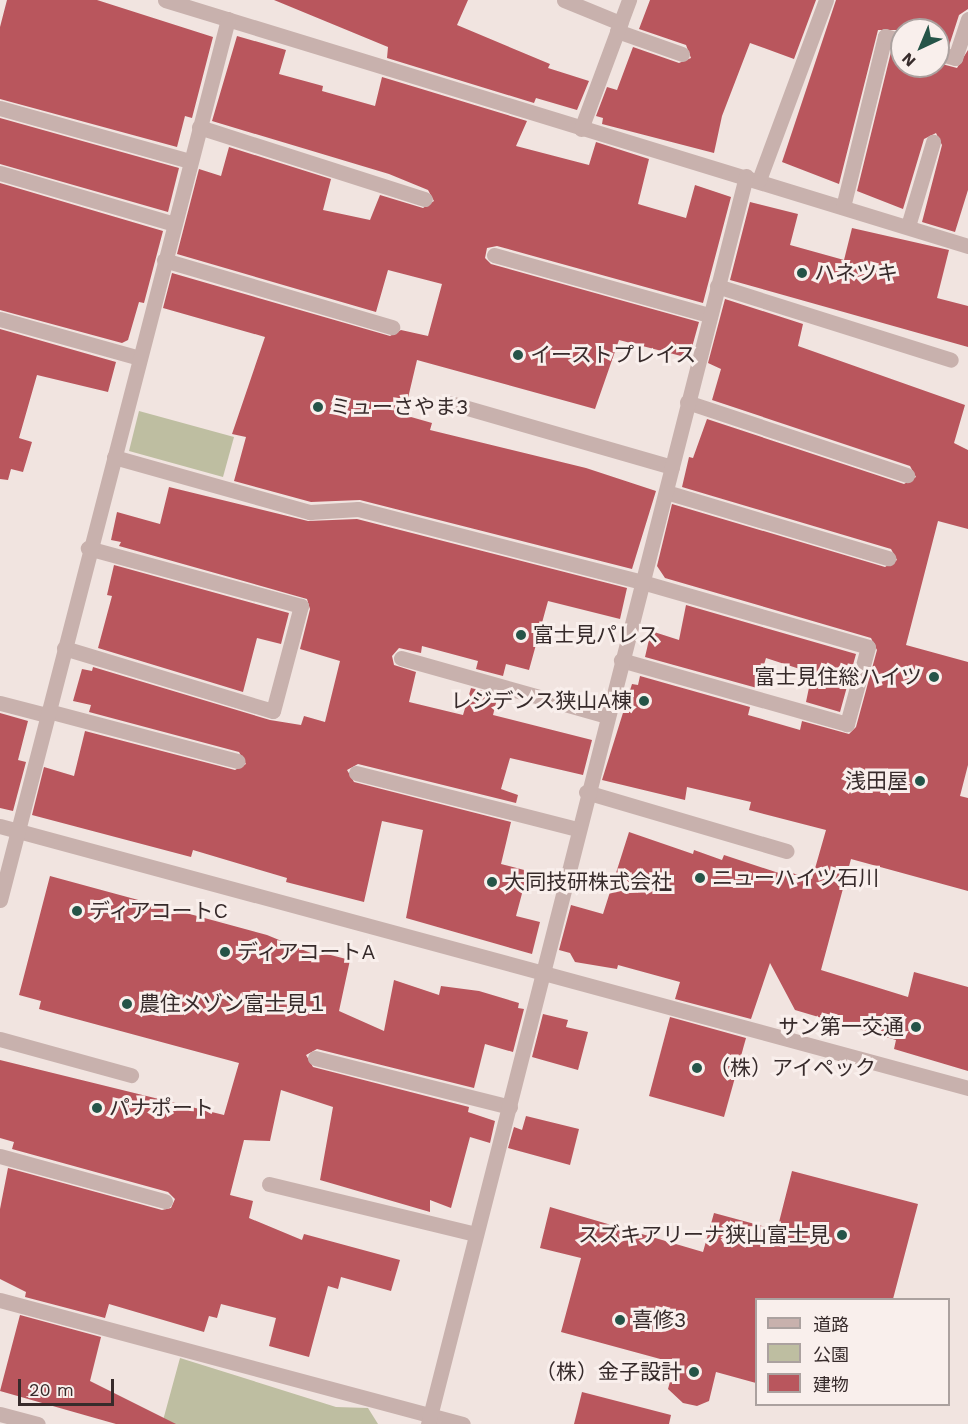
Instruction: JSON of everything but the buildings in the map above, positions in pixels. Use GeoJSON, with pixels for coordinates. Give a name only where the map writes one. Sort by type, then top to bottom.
{"type":"FeatureCollection","features":[{"type":"Feature","properties":{"kind":"street"},"geometry":{"type":"LineString","coordinates":[[165,0],[968,246]]}},
{"type":"Feature","properties":{"kind":"street"},"geometry":{"type":"LineString","coordinates":[[564,0],[618,27],[682,54]]}},
{"type":"Feature","properties":{"kind":"street"},"geometry":{"type":"LineString","coordinates":[[581,129],[629,0]]}},
{"type":"Feature","properties":{"kind":"street"},"geometry":{"type":"LineString","coordinates":[[429,1420],[510,1107],[586,792],[666,492],[717,286],[752,178],[826,0]]}},
{"type":"Feature","properties":{"kind":"street"},"geometry":{"type":"LineString","coordinates":[[0,900],[88,548],[114,457],[228,19]]}},
{"type":"Feature","properties":{"kind":"street"},"geometry":{"type":"LineString","coordinates":[[950,57],[955,58],[968,19]]}},
{"type":"Feature","properties":{"kind":"street"},"geometry":{"type":"LineString","coordinates":[[843,207],[885,36],[890,37]]}},
{"type":"Feature","properties":{"kind":"street"},"geometry":{"type":"LineString","coordinates":[[0,108],[190,161]]}},
{"type":"Feature","properties":{"kind":"street"},"geometry":{"type":"LineString","coordinates":[[199,127],[425,199]]}},
{"type":"Feature","properties":{"kind":"street"},"geometry":{"type":"LineString","coordinates":[[908,226],[933,142]]}},
{"type":"Feature","properties":{"kind":"street"},"geometry":{"type":"LineString","coordinates":[[0,173],[174,224]]}},
{"type":"Feature","properties":{"kind":"street"},"geometry":{"type":"LineString","coordinates":[[494,255],[709,315]]}},
{"type":"Feature","properties":{"kind":"street"},"geometry":{"type":"LineString","coordinates":[[164,260],[392,327]]}},
{"type":"Feature","properties":{"kind":"street"},"geometry":{"type":"LineString","coordinates":[[717,286],[951,360]]}},
{"type":"Feature","properties":{"kind":"street"},"geometry":{"type":"LineString","coordinates":[[0,319],[140,358]]}},
{"type":"Feature","properties":{"kind":"street"},"geometry":{"type":"LineString","coordinates":[[687,402],[907,475]]}},
{"type":"Feature","properties":{"kind":"street"},"geometry":{"type":"LineString","coordinates":[[450,403],[672,467]]}},
{"type":"Feature","properties":{"kind":"street"},"geometry":{"type":"LineString","coordinates":[[114,457],[310,512],[358,509],[642,582],[868,647],[847,724],[621,660]]}},
{"type":"Feature","properties":{"kind":"street"},"geometry":{"type":"LineString","coordinates":[[666,492],[888,558]]}},
{"type":"Feature","properties":{"kind":"street"},"geometry":{"type":"LineString","coordinates":[[64,648],[273,711],[302,606],[88,548]]}},
{"type":"Feature","properties":{"kind":"street"},"geometry":{"type":"LineString","coordinates":[[401,658],[607,716]]}},
{"type":"Feature","properties":{"kind":"street"},"geometry":{"type":"LineString","coordinates":[[0,703],[237,761]]}},
{"type":"Feature","properties":{"kind":"street"},"geometry":{"type":"LineString","coordinates":[[356,773],[577,829]]}},
{"type":"Feature","properties":{"kind":"street"},"geometry":{"type":"LineString","coordinates":[[586,792],[787,851]]}},
{"type":"Feature","properties":{"kind":"street"},"geometry":{"type":"LineString","coordinates":[[0,826],[542,970],[968,1088]]}},
{"type":"Feature","properties":{"kind":"street"},"geometry":{"type":"LineString","coordinates":[[0,1039],[131,1075]]}},
{"type":"Feature","properties":{"kind":"street"},"geometry":{"type":"LineString","coordinates":[[315,1058],[510,1107]]}},
{"type":"Feature","properties":{"kind":"street"},"geometry":{"type":"LineString","coordinates":[[0,1156],[165,1201]]}},
{"type":"Feature","properties":{"kind":"street"},"geometry":{"type":"LineString","coordinates":[[269,1184],[476,1234]]}},
{"type":"Feature","properties":{"kind":"street"},"geometry":{"type":"LineString","coordinates":[[0,1300],[429,1420],[464,1424]]}},
{"type":"Feature","properties":{"kind":"street"},"geometry":{"type":"LineString","coordinates":[[0,1414],[38,1424]]}},
{"type":"Feature","properties":{"kind":"green space"},"geometry":{"type":"Polygon","coordinates":[[[139,411],[234,437],[223,477],[129,451],[139,411]]]}},
{"type":"Feature","properties":{"kind":"green space"},"geometry":{"type":"Polygon","coordinates":[[[180,1358],[336,1407],[368,1408],[378,1424],[162,1424],[180,1358]]]}},
{"type":"Feature","properties":{"kind":"place","name":"ハネツキ"},"geometry":{"type":"Point","coordinates":[802,273]}},
{"type":"Feature","properties":{"kind":"place","name":"イーストプレイス"},"geometry":{"type":"Point","coordinates":[518,355]}},
{"type":"Feature","properties":{"kind":"place","name":"ミューさやま3"},"geometry":{"type":"Point","coordinates":[318,407]}},
{"type":"Feature","properties":{"kind":"place","name":"富士見パレス"},"geometry":{"type":"Point","coordinates":[521,635]}},
{"type":"Feature","properties":{"kind":"place","name":"富士見住総ハイツ"},"geometry":{"type":"Point","coordinates":[934,677]}},
{"type":"Feature","properties":{"kind":"place","name":"レジデンス狭山A棟"},"geometry":{"type":"Point","coordinates":[644,701]}},
{"type":"Feature","properties":{"kind":"place","name":"浅田屋"},"geometry":{"type":"Point","coordinates":[920,781]}},
{"type":"Feature","properties":{"kind":"place","name":"ニューハイツ石川"},"geometry":{"type":"Point","coordinates":[700,878]}},
{"type":"Feature","properties":{"kind":"place","name":"大同技研株式会社"},"geometry":{"type":"Point","coordinates":[492,882]}},
{"type":"Feature","properties":{"kind":"place","name":"ディアコートC"},"geometry":{"type":"Point","coordinates":[77,911]}},
{"type":"Feature","properties":{"kind":"place","name":"ディアコートA"},"geometry":{"type":"Point","coordinates":[225,952]}},
{"type":"Feature","properties":{"kind":"place","name":"農住メゾン富士見１"},"geometry":{"type":"Point","coordinates":[127,1004]}},
{"type":"Feature","properties":{"kind":"place","name":"サン第一交通"},"geometry":{"type":"Point","coordinates":[916,1027]}},
{"type":"Feature","properties":{"kind":"place","name":"（株）アイペック"},"geometry":{"type":"Point","coordinates":[697,1068]}},
{"type":"Feature","properties":{"kind":"place","name":"パナポート"},"geometry":{"type":"Point","coordinates":[97,1108]}},
{"type":"Feature","properties":{"kind":"place","name":"スズキアリーナ狭山富士見"},"geometry":{"type":"Point","coordinates":[842,1235]}},
{"type":"Feature","properties":{"kind":"place","name":"喜修3"},"geometry":{"type":"Point","coordinates":[620,1320]}},
{"type":"Feature","properties":{"kind":"place","name":"（株）金子設計"},"geometry":{"type":"Point","coordinates":[694,1372]}}]}
